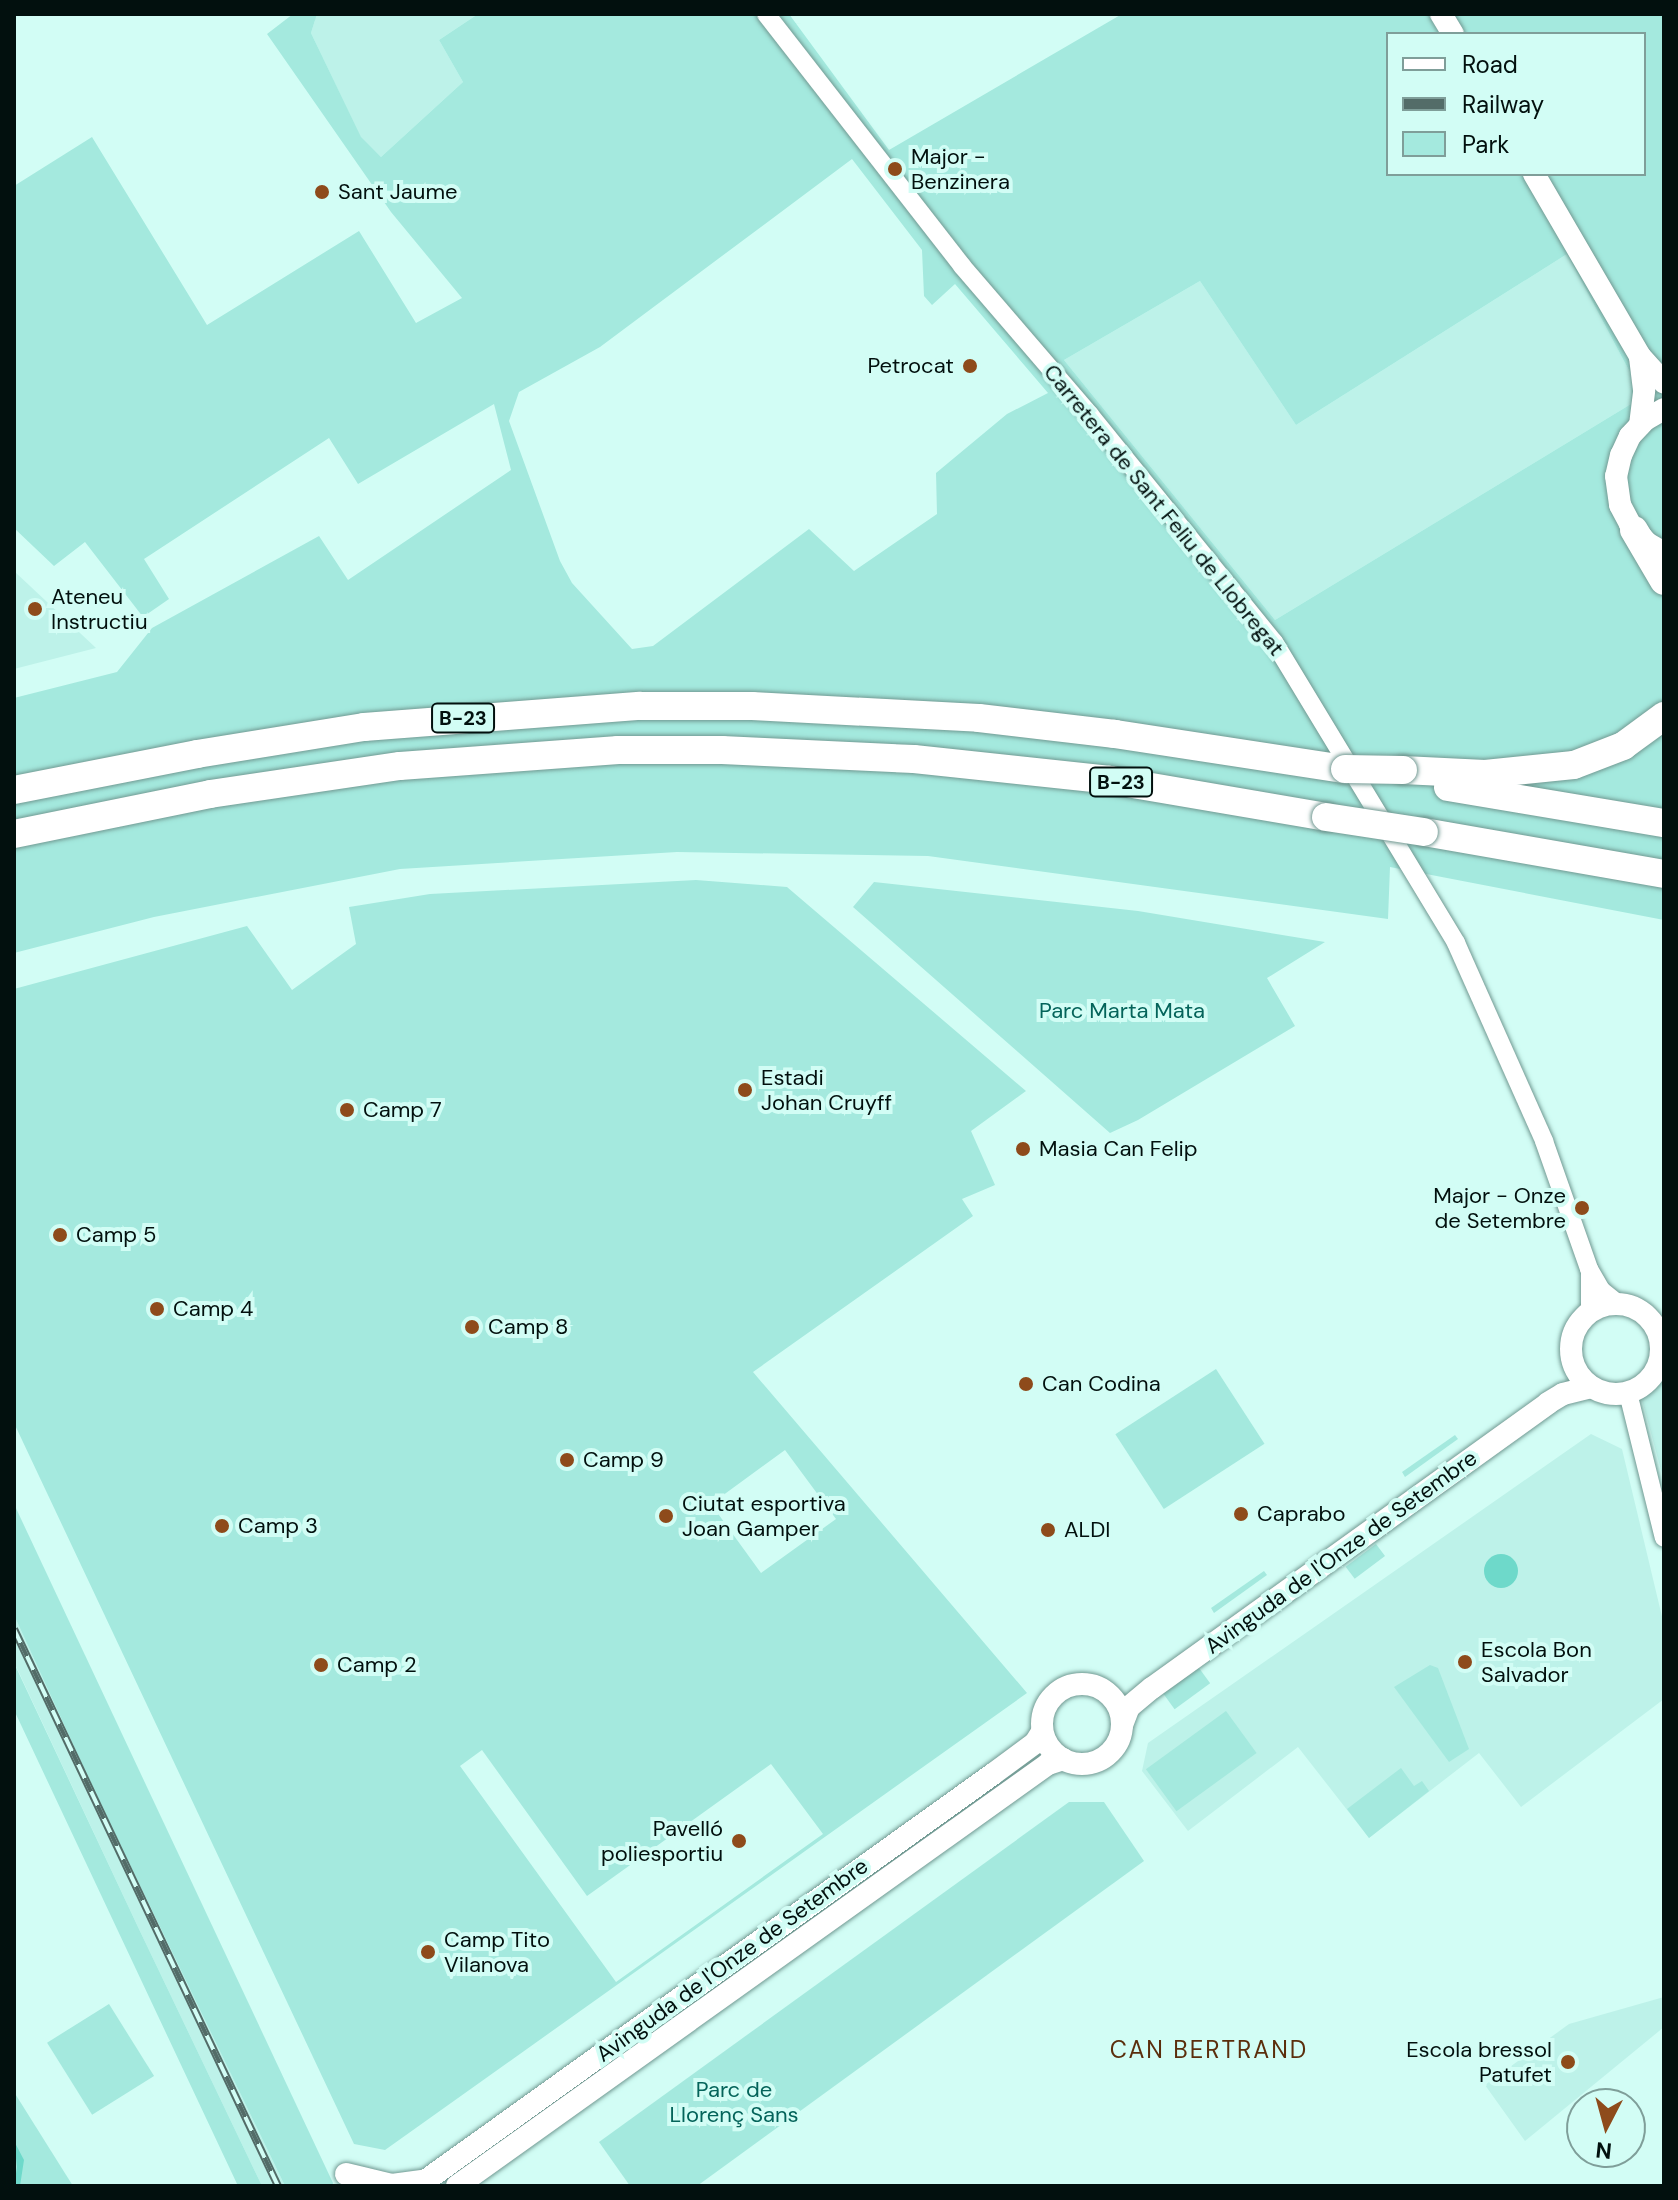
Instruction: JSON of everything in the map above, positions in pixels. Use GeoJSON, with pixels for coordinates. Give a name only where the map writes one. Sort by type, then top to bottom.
{"type":"FeatureCollection","features":[{"type":"Feature","properties":{"kind":"highway"},"geometry":{"type":"LineString","coordinates":[[1634,530],[1664,581]]}},
{"type":"Feature","properties":{"kind":"highway","name":"B-23"},"geometry":{"type":"LineString","coordinates":[[14,790],[197,754],[364,727],[640,706],[752,706],[979,718],[1115,734],[1402,775],[1664,823]]}},
{"type":"Feature","properties":{"kind":"highway"},"geometry":{"type":"LineString","coordinates":[[1402,775],[1485,774],[1574,765],[1623,746],[1664,716]]}},
{"type":"Feature","properties":{"kind":"highway","name":"B-23"},"geometry":{"type":"LineString","coordinates":[[14,834],[210,794],[415,764],[618,750],[722,750],[914,759],[1110,780],[1664,874]]}},
{"type":"Feature","properties":{"kind":"main road"},"geometry":{"type":"LineString","coordinates":[[1441,14],[1452,32]]}},
{"type":"Feature","properties":{"kind":"main road"},"geometry":{"type":"LineString","coordinates":[[1535,176],[1640,356],[1664,383]]}},
{"type":"Feature","properties":{"kind":"main road"},"geometry":{"type":"LineString","coordinates":[[1640,356],[1644,390],[1640,425]]}},
{"type":"Feature","properties":{"kind":"main road"},"geometry":{"type":"LineString","coordinates":[[1664,409],[1640,425],[1623,448],[1616,476],[1620,505],[1634,530],[1664,553]]}},
{"type":"Feature","properties":{"kind":"main road"},"geometry":{"type":"LineString","coordinates":[[1618,1304],[1634,1308],[1657,1322],[1662,1359],[1649,1380],[1628,1393],[1609,1394],[1584,1379],[1571,1340],[1578,1324],[1590,1312],[1618,1304]]}},
{"type":"Feature","properties":{"kind":"main road","name":"Avinguda de l'Onze de Setembre"},"geometry":{"type":"LineString","coordinates":[[1125,1702],[1584,1379]]}},
{"type":"Feature","properties":{"kind":"main road"},"geometry":{"type":"LineString","coordinates":[[1071,1685],[1096,1686],[1125,1702],[1119,1739],[1101,1761],[1082,1764],[1063,1759],[1052,1750],[1042,1732],[1043,1712],[1050,1699],[1071,1685]]}},
{"type":"Feature","properties":{"kind":"main road","name":"Avinguda de l'Onze de Setembre"},"geometry":{"type":"LineString","coordinates":[[422,2183],[1015,1758],[1042,1732]]}},
{"type":"Feature","properties":{"kind":"main road","name":"Avinguda de l'Onze de Setembre"},"geometry":{"type":"LineString","coordinates":[[457,2186],[1048,1764],[1063,1759]]}},
{"type":"Feature","properties":{"kind":"main road"},"geometry":{"type":"LineString","coordinates":[[346,2174],[392,2185],[422,2183]]}},
{"type":"Feature","properties":{"kind":"street","name":"Carretera de Sant Feliu de Llobregat"},"geometry":{"type":"LineString","coordinates":[[766,14],[962,266],[1102,430],[1274,642],[1456,943],[1544,1141],[1589,1269],[1601,1290],[1618,1304]]}},
{"type":"Feature","properties":{"kind":"street","name":"Carretera de Sant Feliu de Llobregat"},"geometry":{"type":"LineString","coordinates":[[1589,1269],[1590,1312]]}},
{"type":"Feature","properties":{"kind":"street"},"geometry":{"type":"LineString","coordinates":[[1628,1393],[1664,1538]]}},
{"type":"Feature","properties":{"kind":"shaded area"},"geometry":{"type":"Polygon","coordinates":[[[317,14],[478,14],[439,40],[463,82],[381,157],[361,138],[311,33],[317,14]]]}},
{"type":"Feature","properties":{"kind":"shaded area"},"geometry":{"type":"Polygon","coordinates":[[[1567,254],[1632,376],[1631,404],[1275,620],[1064,360],[1200,281],[1296,425],[1567,254]]]}},
{"type":"Feature","properties":{"kind":"shaded area","name":"Ateneu Instructiu"},"geometry":{"type":"Polygon","coordinates":[[[14,571],[96,648],[14,669],[14,571]]]}},
{"type":"Feature","properties":{"kind":"shaded area"},"geometry":{"type":"Polygon","coordinates":[[[1664,1329],[1664,1481],[1642,1400],[1664,1329]]]}},
{"type":"Feature","properties":{"kind":"shaded area","name":"Escola Bon Salvador"},"geometry":{"type":"Polygon","coordinates":[[[1591,1434],[1622,1449],[1664,1625],[1664,1699],[1521,1807],[1479,1753],[1369,1838],[1298,1747],[1188,1831],[1142,1771],[1148,1743],[1591,1434]]]}},
{"type":"Feature","properties":{"kind":"shaded area"},"geometry":{"type":"Polygon","coordinates":[[[1501,1554],[1513,1559],[1518,1571],[1513,1583],[1501,1588],[1489,1583],[1484,1571],[1489,1559],[1501,1554]]]}},
{"type":"Feature","properties":{"kind":"shaded area"},"geometry":{"type":"Polygon","coordinates":[[[14,1615],[92,1786],[285,2186],[262,2186],[138,1927],[14,1662],[14,1615]]]}},
{"type":"Feature","properties":{"kind":"shaded area","name":"Escola bressol Patufet"},"geometry":{"type":"Polygon","coordinates":[[[1664,1997],[1664,2027],[1590,2088],[1566,2088],[1566,2107],[1525,2141],[1485,2085],[1569,2024],[1664,1997]]]}},
{"type":"Feature","properties":{"kind":"shaded area"},"geometry":{"type":"Polygon","coordinates":[[[14,2141],[24,2160],[20,2186],[14,2186],[17,2167],[14,2141]]]}},
{"type":"Feature","properties":{"kind":"green space"},"geometry":{"type":"Polygon","coordinates":[[[293,14],[317,14],[311,33],[361,137],[381,157],[463,82],[439,40],[478,14],[789,14],[889,150],[1122,14],[1664,14],[1664,920],[1390,867],[1388,919],[928,856],[677,852],[400,869],[154,917],[14,953],[14,698],[117,672],[152,628],[319,536],[348,580],[511,470],[494,404],[358,484],[329,438],[144,559],[169,599],[143,617],[85,542],[54,566],[14,528],[14,186],[92,137],[207,325],[359,231],[416,323],[462,298],[391,212],[267,34],[293,14]],[[852,159],[600,347],[519,392],[509,421],[560,561],[572,583],[632,649],[653,646],[809,529],[854,571],[937,514],[936,473],[1007,414],[1048,393],[955,284],[932,305],[924,296],[922,250],[852,159]],[[1567,254],[1296,425],[1200,281],[1064,360],[1275,620],[1631,404],[1632,376],[1567,254]]]}},
{"type":"Feature","properties":{"kind":"green space","name":"Ciutat esportiva Joan Gamper"},"geometry":{"type":"Polygon","coordinates":[[[696,880],[787,887],[1026,1091],[971,1131],[995,1185],[962,1199],[973,1216],[753,1372],[1027,1693],[385,2150],[354,2144],[14,1423],[14,989],[247,926],[292,990],[356,944],[349,907],[430,894],[696,880]],[[785,1450],[711,1504],[761,1573],[836,1519],[785,1450]],[[482,1750],[460,1766],[616,1982],[823,1834],[771,1764],[587,1896],[482,1750]]]}},
{"type":"Feature","properties":{"kind":"green space","name":"Parc Marta Mata"},"geometry":{"type":"Polygon","coordinates":[[[874,882],[1138,911],[1325,942],[1267,978],[1295,1026],[1138,1120],[1110,1133],[853,907],[874,882]]]}},
{"type":"Feature","properties":{"kind":"green space"},"geometry":{"type":"Polygon","coordinates":[[[1216,1369],[1264,1444],[1164,1509],[1115,1434],[1216,1369]]]}},
{"type":"Feature","properties":{"kind":"green space"},"geometry":{"type":"Polygon","coordinates":[[[1455,1435],[1458,1439],[1405,1477],[1402,1472],[1455,1435]]]}},
{"type":"Feature","properties":{"kind":"green space"},"geometry":{"type":"Polygon","coordinates":[[[14,1504],[332,2186],[285,2186],[92,1786],[14,1615],[14,1504]]]}},
{"type":"Feature","properties":{"kind":"green space"},"geometry":{"type":"Polygon","coordinates":[[[1376,1544],[1385,1556],[1355,1579],[1346,1567],[1376,1544]]]}},
{"type":"Feature","properties":{"kind":"green space"},"geometry":{"type":"Polygon","coordinates":[[[1264,1571],[1267,1575],[1214,1613],[1211,1608],[1264,1571]]]}},
{"type":"Feature","properties":{"kind":"green space"},"geometry":{"type":"Polygon","coordinates":[[[14,1663],[262,2186],[238,2186],[14,1710],[14,1663]]]}},
{"type":"Feature","properties":{"kind":"green space"},"geometry":{"type":"Polygon","coordinates":[[[1430,1665],[1438,1668],[1469,1749],[1449,1762],[1394,1687],[1430,1665]]]}},
{"type":"Feature","properties":{"kind":"green space"},"geometry":{"type":"Polygon","coordinates":[[[1199,1668],[1210,1683],[1175,1709],[1163,1694],[1199,1668]]]}},
{"type":"Feature","properties":{"kind":"green space"},"geometry":{"type":"Polygon","coordinates":[[[1226,1711],[1257,1753],[1176,1811],[1146,1769],[1226,1711]]]}},
{"type":"Feature","properties":{"kind":"green space"},"geometry":{"type":"Polygon","coordinates":[[[1401,1768],[1414,1786],[1422,1781],[1429,1791],[1369,1838],[1347,1809],[1401,1768]]]}},
{"type":"Feature","properties":{"kind":"green space","name":"Parc de Llorenç Sans"},"geometry":{"type":"Polygon","coordinates":[[[1069,1802],[1104,1802],[1144,1861],[697,2186],[630,2186],[599,2142],[1069,1802]]]}},
{"type":"Feature","properties":{"kind":"green space"},"geometry":{"type":"Polygon","coordinates":[[[109,2004],[154,2076],[92,2115],[47,2043],[109,2004]]]}},
{"type":"Feature","properties":{"kind":"green space"},"geometry":{"type":"Polygon","coordinates":[[[14,2092],[73,2186],[14,2186],[14,2092]]]}},
{"type":"Feature","properties":{"kind":"railway"},"geometry":{"type":"LineString","coordinates":[[14,1629],[278,2186]]}},
{"type":"Feature","properties":{"kind":"place","name":"Major - Benzinera"},"geometry":{"type":"Point","coordinates":[895,169]}},
{"type":"Feature","properties":{"kind":"place","name":"Sant Jaume"},"geometry":{"type":"Point","coordinates":[322,192]}},
{"type":"Feature","properties":{"kind":"place","name":"Petrocat"},"geometry":{"type":"Point","coordinates":[970,366]}},
{"type":"Feature","properties":{"kind":"place","name":"Ateneu Instructiu"},"geometry":{"type":"Point","coordinates":[35,609]}},
{"type":"Feature","properties":{"kind":"place","name":"Estadi Johan Cruyff"},"geometry":{"type":"Point","coordinates":[745,1090]}},
{"type":"Feature","properties":{"kind":"place","name":"Camp 7"},"geometry":{"type":"Point","coordinates":[347,1110]}},
{"type":"Feature","properties":{"kind":"place","name":"Masia Can Felip"},"geometry":{"type":"Point","coordinates":[1023,1149]}},
{"type":"Feature","properties":{"kind":"place","name":"Major - Onze de Setembre"},"geometry":{"type":"Point","coordinates":[1582,1208]}},
{"type":"Feature","properties":{"kind":"place","name":"Camp 5"},"geometry":{"type":"Point","coordinates":[60,1235]}},
{"type":"Feature","properties":{"kind":"place","name":"Camp 4"},"geometry":{"type":"Point","coordinates":[157,1309]}},
{"type":"Feature","properties":{"kind":"place","name":"Camp 8"},"geometry":{"type":"Point","coordinates":[472,1327]}},
{"type":"Feature","properties":{"kind":"place","name":"Can Codina"},"geometry":{"type":"Point","coordinates":[1026,1384]}},
{"type":"Feature","properties":{"kind":"place","name":"Camp 9"},"geometry":{"type":"Point","coordinates":[567,1460]}},
{"type":"Feature","properties":{"kind":"place","name":"Caprabo"},"geometry":{"type":"Point","coordinates":[1241,1514]}},
{"type":"Feature","properties":{"kind":"place","name":"Ciutat esportiva Joan Gamper"},"geometry":{"type":"Point","coordinates":[666,1516]}},
{"type":"Feature","properties":{"kind":"place","name":"Camp 3"},"geometry":{"type":"Point","coordinates":[222,1526]}},
{"type":"Feature","properties":{"kind":"place","name":"ALDI"},"geometry":{"type":"Point","coordinates":[1048,1530]}},
{"type":"Feature","properties":{"kind":"place","name":"Escola Bon Salvador"},"geometry":{"type":"Point","coordinates":[1465,1662]}},
{"type":"Feature","properties":{"kind":"place","name":"Camp 2"},"geometry":{"type":"Point","coordinates":[321,1665]}},
{"type":"Feature","properties":{"kind":"place","name":"Pavelló poliesportiu"},"geometry":{"type":"Point","coordinates":[739,1841]}},
{"type":"Feature","properties":{"kind":"place","name":"Camp Tito Vilanova"},"geometry":{"type":"Point","coordinates":[428,1952]}},
{"type":"Feature","properties":{"kind":"place","name":"Escola bressol Patufet"},"geometry":{"type":"Point","coordinates":[1568,2062]}},
{"type":"Feature","properties":{"kind":"district","name":"CAN BERTRAND"},"geometry":{"type":"Point","coordinates":[1209,2050]}}]}
